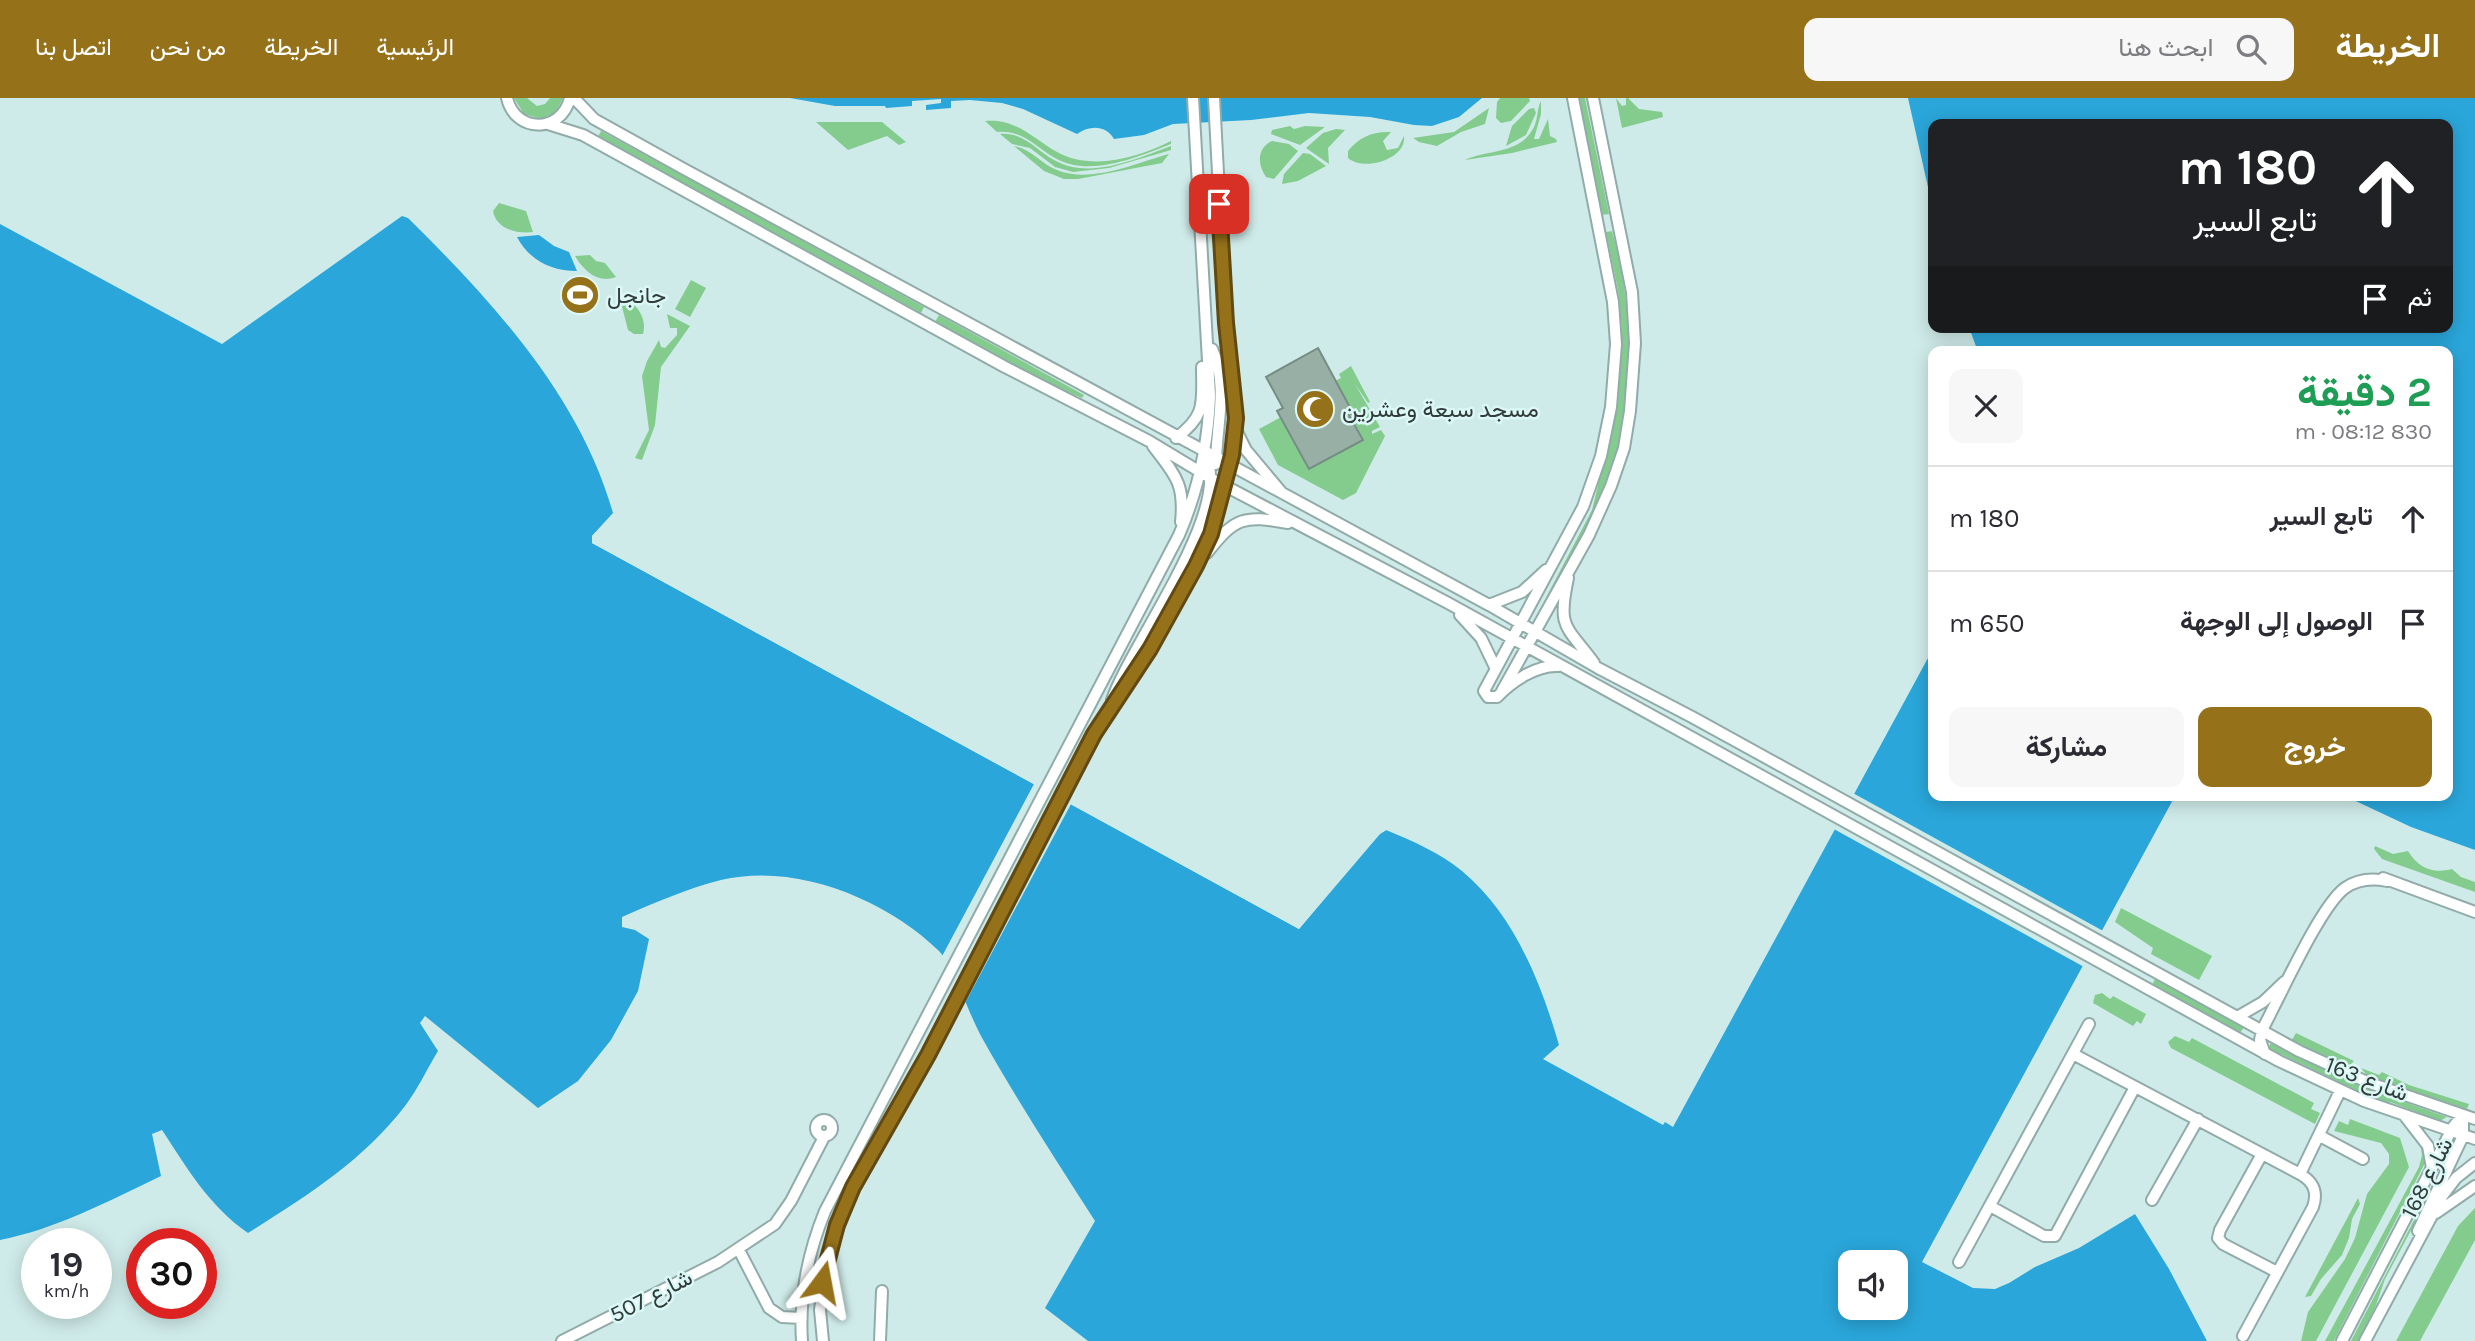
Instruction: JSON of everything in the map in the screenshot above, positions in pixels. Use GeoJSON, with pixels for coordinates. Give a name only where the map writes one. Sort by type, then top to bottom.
{"type":"FeatureCollection","features":[{"type":"Feature","properties":{"kind":"street"},"geometry":{"type":"LineString","coordinates":[[548,124],[565,111],[572,98]]}},
{"type":"Feature","properties":{"kind":"street","name":"شارع 163"},"geometry":{"type":"LineString","coordinates":[[572,98],[587,113],[614,130],[1176,438],[1489,605],[1598,668],[2237,1017],[2351,1076],[2475,1119]]}},
{"type":"Feature","properties":{"kind":"street"},"geometry":{"type":"LineString","coordinates":[[802,1341],[801,1318],[808,1259],[825,1211],[1077,726],[1180,535],[1200,472],[1209,411],[1208,344],[1193,98]]}},
{"type":"Feature","properties":{"kind":"street"},"geometry":{"type":"LineString","coordinates":[[823,1341],[822,1282],[837,1225],[853,1187],[928,1055],[1094,734],[1150,649],[1196,566],[1214,526],[1230,467],[1236,429],[1236,407],[1226,323],[1213,98]]}},
{"type":"Feature","properties":{"kind":"street"},"geometry":{"type":"LineString","coordinates":[[1560,666],[1537,669],[1497,697],[1491,698],[1484,691],[1583,507],[1603,449],[1611,407],[1615,365],[1611,281],[1573,98]]}},
{"type":"Feature","properties":{"kind":"street"},"geometry":{"type":"LineString","coordinates":[[1502,692],[1597,519],[1620,461],[1630,411],[1634,326],[1629,273],[1593,98]]}},
{"type":"Feature","properties":{"kind":"street"},"geometry":{"type":"LineString","coordinates":[[507,99],[513,113],[522,121],[535,125],[548,124],[583,135],[957,340],[1149,441],[1212,479],[1448,603],[1476,630],[1495,667]]}},
{"type":"Feature","properties":{"kind":"street"},"geometry":{"type":"LineString","coordinates":[[1176,438],[1191,427],[1199,415],[1203,358],[1208,344]]}},
{"type":"Feature","properties":{"kind":"street"},"geometry":{"type":"LineString","coordinates":[[1208,344],[1215,356],[1220,387],[1216,459],[1219,476],[1225,485]]}},
{"type":"Feature","properties":{"kind":"street"},"geometry":{"type":"LineString","coordinates":[[1236,429],[1246,450],[1287,498]]}},
{"type":"Feature","properties":{"kind":"street"},"geometry":{"type":"LineString","coordinates":[[1149,441],[1180,483],[1183,498],[1180,535]]}},
{"type":"Feature","properties":{"kind":"street"},"geometry":{"type":"LineString","coordinates":[[1110,710],[1121,676],[1171,586],[1206,510],[1212,479],[1211,468],[1203,452]]}},
{"type":"Feature","properties":{"kind":"street"},"geometry":{"type":"LineString","coordinates":[[1196,566],[1222,533],[1241,520],[1257,518],[1300,525]]}},
{"type":"Feature","properties":{"kind":"street"},"geometry":{"type":"LineString","coordinates":[[1489,605],[1522,592],[1555,561]]}},
{"type":"Feature","properties":{"kind":"street"},"geometry":{"type":"LineString","coordinates":[[1571,566],[1563,603],[1564,622],[1573,638],[1598,668]]}},
{"type":"Feature","properties":{"kind":"street","name":"شارع 163"},"geometry":{"type":"LineString","coordinates":[[1448,603],[2265,1054],[2340,1091],[2475,1139]]}},
{"type":"Feature","properties":{"kind":"street"},"geometry":{"type":"LineString","coordinates":[[2265,1054],[2260,1040],[2263,1030],[2327,908],[2338,894],[2352,884],[2369,879],[2387,881],[2475,912]]}},
{"type":"Feature","properties":{"kind":"street"},"geometry":{"type":"LineString","coordinates":[[2237,1017],[2263,1002],[2293,972]]}},
{"type":"Feature","properties":{"kind":"street"},"geometry":{"type":"LineString","coordinates":[[1959,1262],[2089,1024]]}},
{"type":"Feature","properties":{"kind":"street"},"geometry":{"type":"LineString","coordinates":[[2073,1054],[2300,1174],[2312,1184],[2314,1202],[2243,1336]]}},
{"type":"Feature","properties":{"kind":"street"},"geometry":{"type":"LineString","coordinates":[[1990,1206],[2044,1236],[2055,1236],[2135,1087]]}},
{"type":"Feature","properties":{"kind":"street"},"geometry":{"type":"LineString","coordinates":[[2300,1174],[2340,1091]]}},
{"type":"Feature","properties":{"kind":"street","name":"شارع 163"},"geometry":{"type":"LineString","coordinates":[[2404,1115],[2428,1146],[2432,1168]]}},
{"type":"Feature","properties":{"kind":"street","name":"شارع 168"},"geometry":{"type":"LineString","coordinates":[[2342,1341],[2451,1132],[2463,1115]]}},
{"type":"Feature","properties":{"kind":"street","name":"شارع 168"},"geometry":{"type":"LineString","coordinates":[[2412,1255],[2424,1216],[2463,1136],[2463,1115]]}},
{"type":"Feature","properties":{"kind":"street"},"geometry":{"type":"LineString","coordinates":[[2152,1200],[2198,1119]]}},
{"type":"Feature","properties":{"kind":"street"},"geometry":{"type":"LineString","coordinates":[[2320,1136],[2363,1159]]}},
{"type":"Feature","properties":{"kind":"street","name":"شارع 507"},"geometry":{"type":"LineString","coordinates":[[562,1341],[739,1250],[775,1224],[791,1202],[824,1137]]}},
{"type":"Feature","properties":{"kind":"street"},"geometry":{"type":"LineString","coordinates":[[2262,1154],[2218,1238],[2223,1244],[2277,1272]]}},
{"type":"Feature","properties":{"kind":"street","name":"شارع 168"},"geometry":{"type":"LineString","coordinates":[[2365,1341],[2431,1217],[2456,1178],[2475,1163]]}},
{"type":"Feature","properties":{"kind":"street"},"geometry":{"type":"LineString","coordinates":[[2431,1217],[2475,1186]]}},
{"type":"Feature","properties":{"kind":"street"},"geometry":{"type":"LineString","coordinates":[[739,1250],[769,1308],[782,1317],[801,1318]]}},
{"type":"Feature","properties":{"kind":"street"},"geometry":{"type":"LineString","coordinates":[[880,1341],[882,1291]]}},
{"type":"Feature","properties":{"kind":"green space"},"geometry":{"type":"Polygon","coordinates":[[[514,98],[527,98],[537,106],[545,104],[550,98],[563,98],[556,112],[541,119],[524,114],[514,98]]]}},
{"type":"Feature","properties":{"kind":"green space"},"geometry":{"type":"Polygon","coordinates":[[[1500,98],[1529,98],[1530,101],[1511,121],[1501,123],[1496,118],[1497,102],[1500,98]]]}},
{"type":"Feature","properties":{"kind":"green space"},"geometry":{"type":"Polygon","coordinates":[[[1577,98],[1585,98],[1609,214],[1601,215],[1577,98]]]}},
{"type":"Feature","properties":{"kind":"green space"},"geometry":{"type":"Polygon","coordinates":[[[1616,98],[1622,106],[1626,105],[1628,98],[1639,109],[1662,112],[1663,117],[1622,128],[1616,98]]]}},
{"type":"Feature","properties":{"kind":"green space"},"geometry":{"type":"Polygon","coordinates":[[[1541,101],[1541,114],[1534,139],[1539,139],[1548,119],[1550,136],[1557,142],[1512,153],[1465,160],[1503,150],[1521,142],[1534,127],[1541,101]]]}},
{"type":"Feature","properties":{"kind":"green space"},"geometry":{"type":"Polygon","coordinates":[[[1489,108],[1485,124],[1461,132],[1437,146],[1413,138],[1454,132],[1489,108]]]}},
{"type":"Feature","properties":{"kind":"green space"},"geometry":{"type":"Polygon","coordinates":[[[1534,108],[1536,113],[1526,135],[1506,146],[1512,126],[1529,109],[1534,108]]]}},
{"type":"Feature","properties":{"kind":"green space"},"geometry":{"type":"Polygon","coordinates":[[[985,121],[1015,126],[1057,152],[1085,161],[1114,160],[1144,153],[1171,141],[1171,144],[1144,154],[1113,163],[1083,166],[1068,164],[1055,158],[1022,136],[997,132],[985,121]]]}},
{"type":"Feature","properties":{"kind":"green space"},"geometry":{"type":"Polygon","coordinates":[[[816,122],[882,122],[906,142],[899,145],[887,136],[848,150],[816,122]]]}},
{"type":"Feature","properties":{"kind":"green space"},"geometry":{"type":"Polygon","coordinates":[[[1290,126],[1294,129],[1305,126],[1325,127],[1300,145],[1271,134],[1272,130],[1290,126]]]}},
{"type":"Feature","properties":{"kind":"green space"},"geometry":{"type":"Polygon","coordinates":[[[1336,129],[1345,130],[1328,148],[1329,164],[1306,148],[1323,133],[1336,129]]]}},
{"type":"Feature","properties":{"kind":"green space"},"geometry":{"type":"Polygon","coordinates":[[[601,131],[924,307],[921,313],[598,137],[601,131]]]}},
{"type":"Feature","properties":{"kind":"green space"},"geometry":{"type":"Polygon","coordinates":[[[1391,132],[1383,141],[1387,150],[1398,148],[1404,136],[1399,151],[1392,157],[1364,164],[1348,158],[1348,151],[1362,139],[1372,134],[1391,132]]]}},
{"type":"Feature","properties":{"kind":"green space"},"geometry":{"type":"Polygon","coordinates":[[[1000,134],[1016,136],[1056,161],[1084,168],[1114,165],[1171,146],[1171,150],[1109,168],[1073,172],[1055,167],[1030,148],[1012,144],[1000,134]]]}},
{"type":"Feature","properties":{"kind":"green space"},"geometry":{"type":"Polygon","coordinates":[[[1272,141],[1289,144],[1298,151],[1274,179],[1266,177],[1260,162],[1263,148],[1272,141]]]}},
{"type":"Feature","properties":{"kind":"green space"},"geometry":{"type":"Polygon","coordinates":[[[1014,146],[1026,150],[1057,170],[1084,175],[1113,171],[1169,154],[1162,163],[1078,179],[1064,179],[1044,171],[1014,146]]]}},
{"type":"Feature","properties":{"kind":"green space"},"geometry":{"type":"Polygon","coordinates":[[[1303,153],[1310,154],[1326,166],[1298,181],[1282,184],[1284,174],[1303,153]]]}},
{"type":"Feature","properties":{"kind":"green space"},"geometry":{"type":"Polygon","coordinates":[[[499,203],[526,211],[533,232],[514,231],[498,222],[493,211],[499,203]]]}},
{"type":"Feature","properties":{"kind":"green space"},"geometry":{"type":"Polygon","coordinates":[[[1612,231],[1626,299],[1629,333],[1626,403],[1620,437],[1611,470],[1593,516],[1540,609],[1592,510],[1617,408],[1622,329],[1618,290],[1606,232],[1612,231]]]}},
{"type":"Feature","properties":{"kind":"green space"},"geometry":{"type":"Polygon","coordinates":[[[590,255],[596,261],[605,263],[616,277],[603,279],[592,275],[575,256],[590,255]]]}},
{"type":"Feature","properties":{"kind":"green space"},"geometry":{"type":"Polygon","coordinates":[[[691,280],[706,288],[690,317],[675,309],[691,280]]]}},
{"type":"Feature","properties":{"kind":"green space"},"geometry":{"type":"Polygon","coordinates":[[[619,295],[630,301],[642,315],[643,334],[634,334],[628,330],[619,295]]]}},
{"type":"Feature","properties":{"kind":"green space"},"geometry":{"type":"Polygon","coordinates":[[[667,314],[690,326],[661,367],[655,425],[642,460],[635,458],[649,430],[642,376],[659,340],[661,347],[665,348],[677,335],[677,328],[670,328],[667,314]]]}},
{"type":"Feature","properties":{"kind":"green space"},"geometry":{"type":"Polygon","coordinates":[[[939,315],[1084,395],[1082,398],[1041,380],[935,322],[939,315]]]}},
{"type":"Feature","properties":{"kind":"green space"},"geometry":{"type":"Polygon","coordinates":[[[1351,366],[1370,402],[1368,403],[1355,384],[1380,427],[1372,431],[1372,434],[1381,430],[1385,436],[1356,493],[1343,500],[1278,465],[1259,429],[1281,417],[1309,469],[1363,440],[1335,381],[1341,378],[1339,374],[1351,366]]]}},
{"type":"Feature","properties":{"kind":"green space"},"geometry":{"type":"Polygon","coordinates":[[[2375,846],[2393,854],[2408,851],[2416,862],[2432,870],[2452,869],[2461,877],[2475,882],[2475,892],[2382,859],[2374,849],[2375,846]]]}},
{"type":"Feature","properties":{"kind":"green space"},"geometry":{"type":"Polygon","coordinates":[[[2121,908],[2212,956],[2199,980],[2151,954],[2153,948],[2115,922],[2121,908]]]}},
{"type":"Feature","properties":{"kind":"green space"},"geometry":{"type":"Polygon","coordinates":[[[2155,979],[2244,1027],[2240,1033],[2152,985],[2155,979]]]}},
{"type":"Feature","properties":{"kind":"green space"},"geometry":{"type":"Polygon","coordinates":[[[2102,993],[2146,1014],[2141,1024],[2137,1021],[2133,1026],[2093,1003],[2095,995],[2102,993]]]}},
{"type":"Feature","properties":{"kind":"green space"},"geometry":{"type":"Polygon","coordinates":[[[2296,1033],[2354,1061],[2349,1066],[2343,1066],[2292,1040],[2296,1033]]]}},
{"type":"Feature","properties":{"kind":"green space"},"geometry":{"type":"Polygon","coordinates":[[[2175,1036],[2189,1042],[2192,1038],[2314,1103],[2311,1109],[2320,1113],[2315,1124],[2171,1048],[2168,1042],[2175,1036]]]}},
{"type":"Feature","properties":{"kind":"green space"},"geometry":{"type":"Polygon","coordinates":[[[2271,1043],[2364,1088],[2447,1117],[2440,1121],[2390,1102],[2387,1105],[2268,1048],[2271,1043]]]}},
{"type":"Feature","properties":{"kind":"green space"},"geometry":{"type":"Polygon","coordinates":[[[2361,1068],[2379,1075],[2382,1072],[2409,1085],[2469,1104],[2467,1109],[2369,1078],[2361,1068]]]}},
{"type":"Feature","properties":{"kind":"green space"},"geometry":{"type":"Polygon","coordinates":[[[2350,1119],[2400,1138],[2409,1167],[2316,1341],[2301,1341],[2308,1312],[2345,1259],[2355,1238],[2367,1194],[2389,1164],[2389,1154],[2381,1143],[2334,1131],[2339,1121],[2348,1125],[2350,1119]]]}},
{"type":"Feature","properties":{"kind":"green space"},"geometry":{"type":"Polygon","coordinates":[[[2424,1147],[2424,1165],[2334,1341],[2325,1341],[2419,1167],[2421,1148],[2424,1147]]]}},
{"type":"Feature","properties":{"kind":"green space"},"geometry":{"type":"Polygon","coordinates":[[[2451,1149],[2454,1150],[2385,1279],[2375,1308],[2358,1341],[2351,1341],[2451,1149]]]}},
{"type":"Feature","properties":{"kind":"green space"},"geometry":{"type":"Polygon","coordinates":[[[2358,1198],[2360,1204],[2352,1219],[2349,1238],[2342,1255],[2321,1279],[2311,1296],[2305,1297],[2358,1198]]]}},
{"type":"Feature","properties":{"kind":"green space"},"geometry":{"type":"Polygon","coordinates":[[[2475,1208],[2475,1240],[2420,1341],[2396,1341],[2458,1226],[2475,1208]]]}},
{"type":"Feature","properties":{"kind":"water"},"geometry":{"type":"Polygon","coordinates":[[[790,98],[1482,98],[1459,117],[1432,126],[1370,117],[1309,113],[1251,120],[1173,124],[1144,135],[1114,139],[1107,131],[1097,128],[1077,134],[1023,109],[1002,103],[951,101],[951,108],[926,110],[926,105],[941,103],[941,99],[912,101],[912,106],[886,108],[835,106],[790,98]]]}},
{"type":"Feature","properties":{"kind":"water"},"geometry":{"type":"Polygon","coordinates":[[[1908,98],[2475,98],[2475,850],[2411,827],[2356,801],[2453,801],[2453,346],[1976,346],[1971,333],[2453,333],[2453,119],[1928,119],[1928,187],[1908,98]]]}},
{"type":"Feature","properties":{"kind":"water"},"geometry":{"type":"Polygon","coordinates":[[[402,216],[408,218],[501,317],[556,390],[579,429],[598,470],[613,513],[592,536],[592,543],[1299,929],[1386,830],[1435,853],[1462,871],[1480,888],[1497,908],[1523,951],[1544,998],[1559,1045],[1543,1059],[1663,1125],[1665,1122],[1673,1127],[1928,658],[1928,801],[2172,801],[1922,1262],[1973,1288],[1995,1289],[2035,1267],[2079,1248],[2135,1214],[2169,1269],[2207,1341],[1088,1341],[1045,1308],[1095,1221],[994,1060],[944,958],[917,932],[866,901],[838,889],[779,876],[721,880],[622,917],[622,927],[635,930],[649,939],[638,991],[611,1040],[578,1081],[538,1108],[425,1016],[420,1023],[438,1051],[405,1106],[389,1126],[332,1177],[248,1233],[210,1199],[162,1130],[152,1134],[161,1176],[62,1222],[44,1228],[21,1228],[21,1235],[0,1240],[0,224],[222,344],[402,216]]]}},
{"type":"Feature","properties":{"kind":"water"},"geometry":{"type":"Polygon","coordinates":[[[539,235],[554,246],[569,252],[577,271],[558,269],[542,263],[528,252],[517,237],[539,235]]]}},
{"type":"Feature","properties":{"kind":"pier"},"geometry":{"type":"Polygon","coordinates":[[[616,511],[594,539],[599,544],[1298,924],[1371,837],[1385,827],[1390,828],[1376,836],[1299,929],[1071,804],[963,1007],[940,960],[1034,784],[592,543],[592,536],[616,511]]]}},
{"type":"Feature","properties":{"kind":"pier"},"geometry":{"type":"Polygon","coordinates":[[[1851,792],[2105,932],[2086,968],[1832,828],[1851,792]]]}},
{"type":"Feature","properties":{"kind":"building","name":"مسجد سبعة وعشرين"},"geometry":{"type":"Polygon","coordinates":[[[1318,348],[1353,413],[1349,415],[1363,440],[1309,469],[1277,411],[1283,408],[1266,377],[1318,348]]]}},
{"type":"Feature","properties":{"kind":"place","name":"جانجل"},"geometry":{"type":"Point","coordinates":[580,295]}},
{"type":"Feature","properties":{"kind":"place","name":"مسجد سبعة وعشرين"},"geometry":{"type":"Point","coordinates":[1315,409]}},
{"type":"Feature","properties":{"kind":"route"},"geometry":{"type":"LineString","coordinates":[[822,1282],[837,1225],[853,1187],[928,1055],[1094,734],[1138,670],[1211,534],[1232,455],[1236,418],[1226,323],[1219,204]]}}]}
